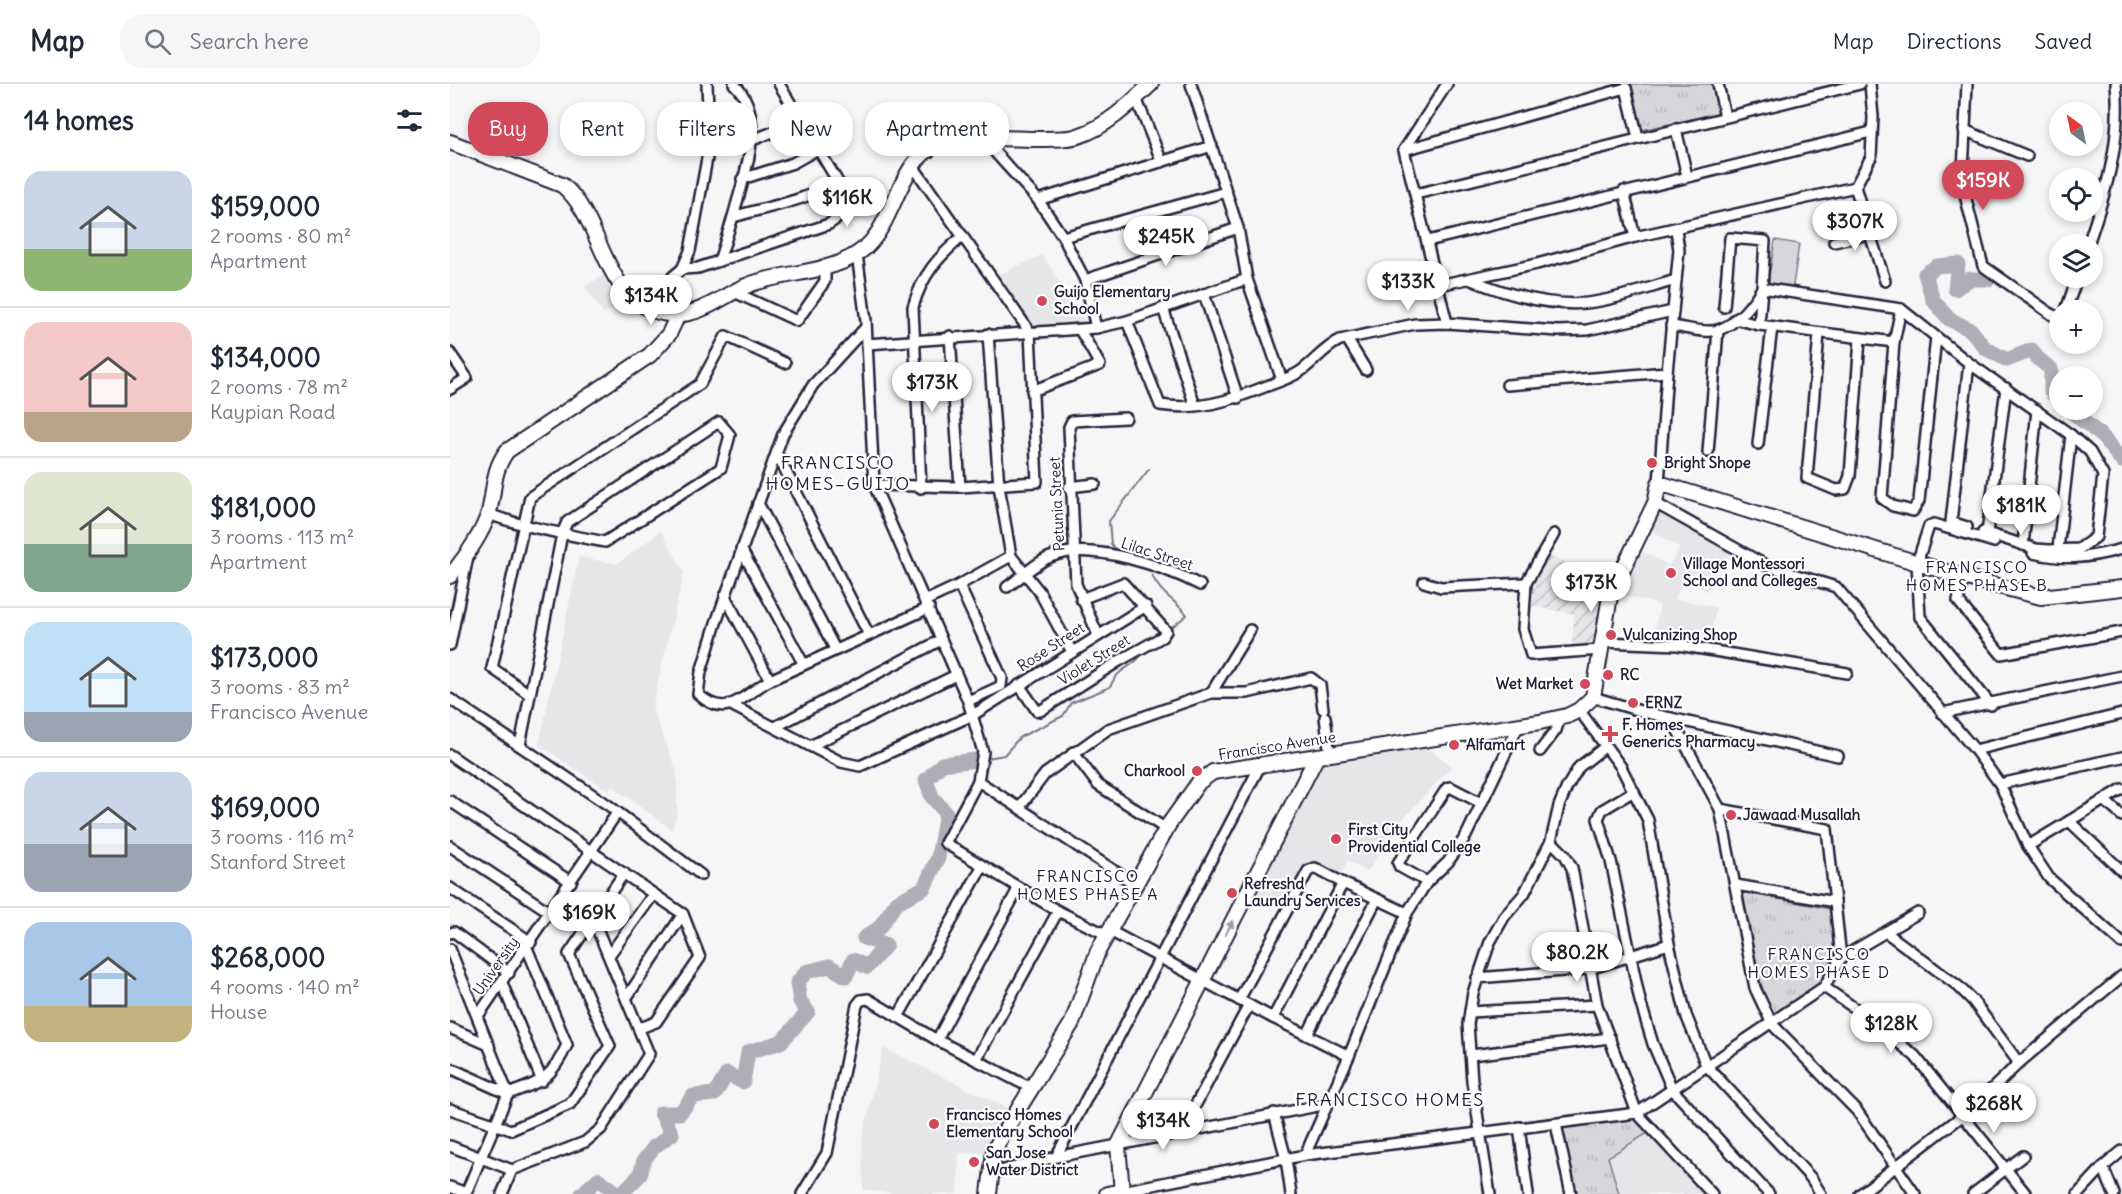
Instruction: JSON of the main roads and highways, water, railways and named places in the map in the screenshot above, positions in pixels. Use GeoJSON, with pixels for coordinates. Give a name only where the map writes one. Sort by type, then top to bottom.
{"type":"FeatureCollection","features":[{"type":"Feature","properties":{"kind":"waterway"},"geometry":{"type":"LineString","coordinates":[[1989,279],[1970,279],[1955,289],[1958,264],[1937,266],[1925,274],[1933,300],[1949,319],[1971,330],[1985,348],[2007,360],[2032,350],[2037,358],[2049,367]]}},
{"type":"Feature","properties":{"kind":"waterway"},"geometry":{"type":"LineString","coordinates":[[2082,420],[2101,435],[2122,461]]}},
{"type":"Feature","properties":{"kind":"waterway"},"geometry":{"type":"LineString","coordinates":[[1117,552],[1111,544],[1109,521],[1149,469]]}},
{"type":"Feature","properties":{"kind":"waterway"},"geometry":{"type":"LineString","coordinates":[[1152,575],[1163,592],[1187,615],[1168,630]]}},
{"type":"Feature","properties":{"kind":"waterway"},"geometry":{"type":"LineString","coordinates":[[988,758],[1004,755],[1020,737],[1063,716],[1071,703],[1110,687],[1118,674],[1135,662],[1144,651]]}},
{"type":"Feature","properties":{"kind":"waterway"},"geometry":{"type":"LineString","coordinates":[[621,1194],[640,1175],[644,1160],[654,1147],[672,1134],[661,1113],[680,1113],[693,1096],[715,1094],[727,1074],[743,1082],[748,1052],[781,1042],[808,1012],[800,1001],[797,983],[806,972],[829,966],[846,976],[853,960],[867,967],[886,945],[864,938],[879,928],[897,902],[924,888],[938,858],[946,813],[932,797],[926,780],[942,764],[976,760]]}},
{"type":"Feature","properties":{"kind":"waterway"},"geometry":{"type":"LineString","coordinates":[[582,1194],[598,1179],[619,1194]]}},
{"type":"Feature","properties":{"kind":"place","name":"Guijo Elementary School"},"geometry":{"type":"Point","coordinates":[1042,301]}},
{"type":"Feature","properties":{"kind":"place","name":"Bright Shope"},"geometry":{"type":"Point","coordinates":[1652,463]}},
{"type":"Feature","properties":{"kind":"place","name":"Village Montessori School and Colleges"},"geometry":{"type":"Point","coordinates":[1671,573]}},
{"type":"Feature","properties":{"kind":"place","name":"Vulcanizing Shop"},"geometry":{"type":"Point","coordinates":[1611,635]}},
{"type":"Feature","properties":{"kind":"place","name":"RC"},"geometry":{"type":"Point","coordinates":[1608,675]}},
{"type":"Feature","properties":{"kind":"place","name":"Wet Market"},"geometry":{"type":"Point","coordinates":[1585,684]}},
{"type":"Feature","properties":{"kind":"place","name":"ERNZ"},"geometry":{"type":"Point","coordinates":[1633,703]}},
{"type":"Feature","properties":{"kind":"place","name":"F. Homes Generics Pharmacy"},"geometry":{"type":"Point","coordinates":[1610,734]}},
{"type":"Feature","properties":{"kind":"place","name":"Alfamart"},"geometry":{"type":"Point","coordinates":[1454,745]}},
{"type":"Feature","properties":{"kind":"place","name":"Charkool"},"geometry":{"type":"Point","coordinates":[1197,771]}},
{"type":"Feature","properties":{"kind":"place","name":"Jawaad Musallah"},"geometry":{"type":"Point","coordinates":[1731,815]}},
{"type":"Feature","properties":{"kind":"place","name":"First City Providential College"},"geometry":{"type":"Point","coordinates":[1336,839]}},
{"type":"Feature","properties":{"kind":"place","name":"Refreshd Laundry Services"},"geometry":{"type":"Point","coordinates":[1232,893]}},
{"type":"Feature","properties":{"kind":"place","name":"Francisco Homes Elementary School"},"geometry":{"type":"Point","coordinates":[934,1124]}},
{"type":"Feature","properties":{"kind":"place","name":"San Jose Water District"},"geometry":{"type":"Point","coordinates":[974,1162]}},
{"type":"Feature","properties":{"kind":"district","name":"FRANCISCO HOMES–GUIJO"},"geometry":{"type":"Point","coordinates":[838,473]}},
{"type":"Feature","properties":{"kind":"district","name":"FRANCISCO HOMES PHASE B"},"geometry":{"type":"Point","coordinates":[1977,576]}},
{"type":"Feature","properties":{"kind":"district","name":"FRANCISCO HOMES PHASE A"},"geometry":{"type":"Point","coordinates":[1088,885]}},
{"type":"Feature","properties":{"kind":"district","name":"FRANCISCO HOMES PHASE D"},"geometry":{"type":"Point","coordinates":[1819,963]}},
{"type":"Feature","properties":{"kind":"district","name":"FRANCISCO HOMES"},"geometry":{"type":"Point","coordinates":[1390,1100]}}]}
